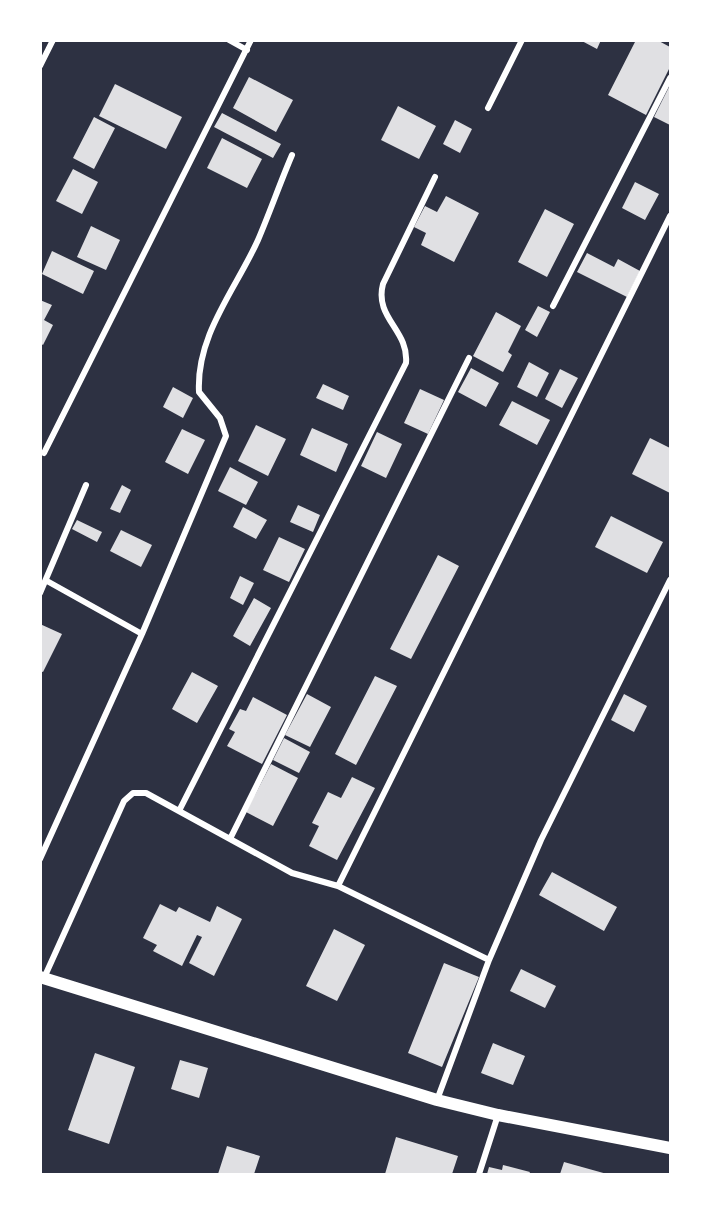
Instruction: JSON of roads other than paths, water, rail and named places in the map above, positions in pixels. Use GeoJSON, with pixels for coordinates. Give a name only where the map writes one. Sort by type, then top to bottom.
{"type":"FeatureCollection","features":[{"type":"Feature","properties":{"kind":"main road"},"geometry":{"type":"LineString","coordinates":[[42,978],[436,1100],[498,1115],[670,1148]]}},
{"type":"Feature","properties":{"kind":"street"},"geometry":{"type":"LineString","coordinates":[[40,66],[53,40]]}},
{"type":"Feature","properties":{"kind":"street"},"geometry":{"type":"LineString","coordinates":[[229,40],[247,50]]}},
{"type":"Feature","properties":{"kind":"street"},"geometry":{"type":"LineString","coordinates":[[44,453],[251,40]]}},
{"type":"Feature","properties":{"kind":"street"},"geometry":{"type":"LineString","coordinates":[[488,108],[522,40]]}},
{"type":"Feature","properties":{"kind":"street"},"geometry":{"type":"LineString","coordinates":[[553,306],[670,78]]}},
{"type":"Feature","properties":{"kind":"street"},"geometry":{"type":"LineString","coordinates":[[40,859],[142,634],[226,435],[220,418],[199,392],[201,364],[217,317],[257,242],[292,155]]}},
{"type":"Feature","properties":{"kind":"street"},"geometry":{"type":"LineString","coordinates":[[179,811],[406,363],[405,343],[384,310],[380,297],[383,284],[435,177]]}},
{"type":"Feature","properties":{"kind":"street"},"geometry":{"type":"LineString","coordinates":[[338,886],[670,216]]}},
{"type":"Feature","properties":{"kind":"street"},"geometry":{"type":"LineString","coordinates":[[230,839],[469,358]]}},
{"type":"Feature","properties":{"kind":"street"},"geometry":{"type":"LineString","coordinates":[[40,593],[86,485]]}},
{"type":"Feature","properties":{"kind":"street"},"geometry":{"type":"LineString","coordinates":[[436,1100],[489,960],[541,840],[670,580]]}},
{"type":"Feature","properties":{"kind":"street"},"geometry":{"type":"LineString","coordinates":[[47,581],[142,634]]}},
{"type":"Feature","properties":{"kind":"street"},"geometry":{"type":"LineString","coordinates":[[42,978],[124,801],[133,794],[146,793],[292,873],[338,886],[489,960]]}},
{"type":"Feature","properties":{"kind":"street"},"geometry":{"type":"LineString","coordinates":[[479,1174],[498,1115]]}}]}
